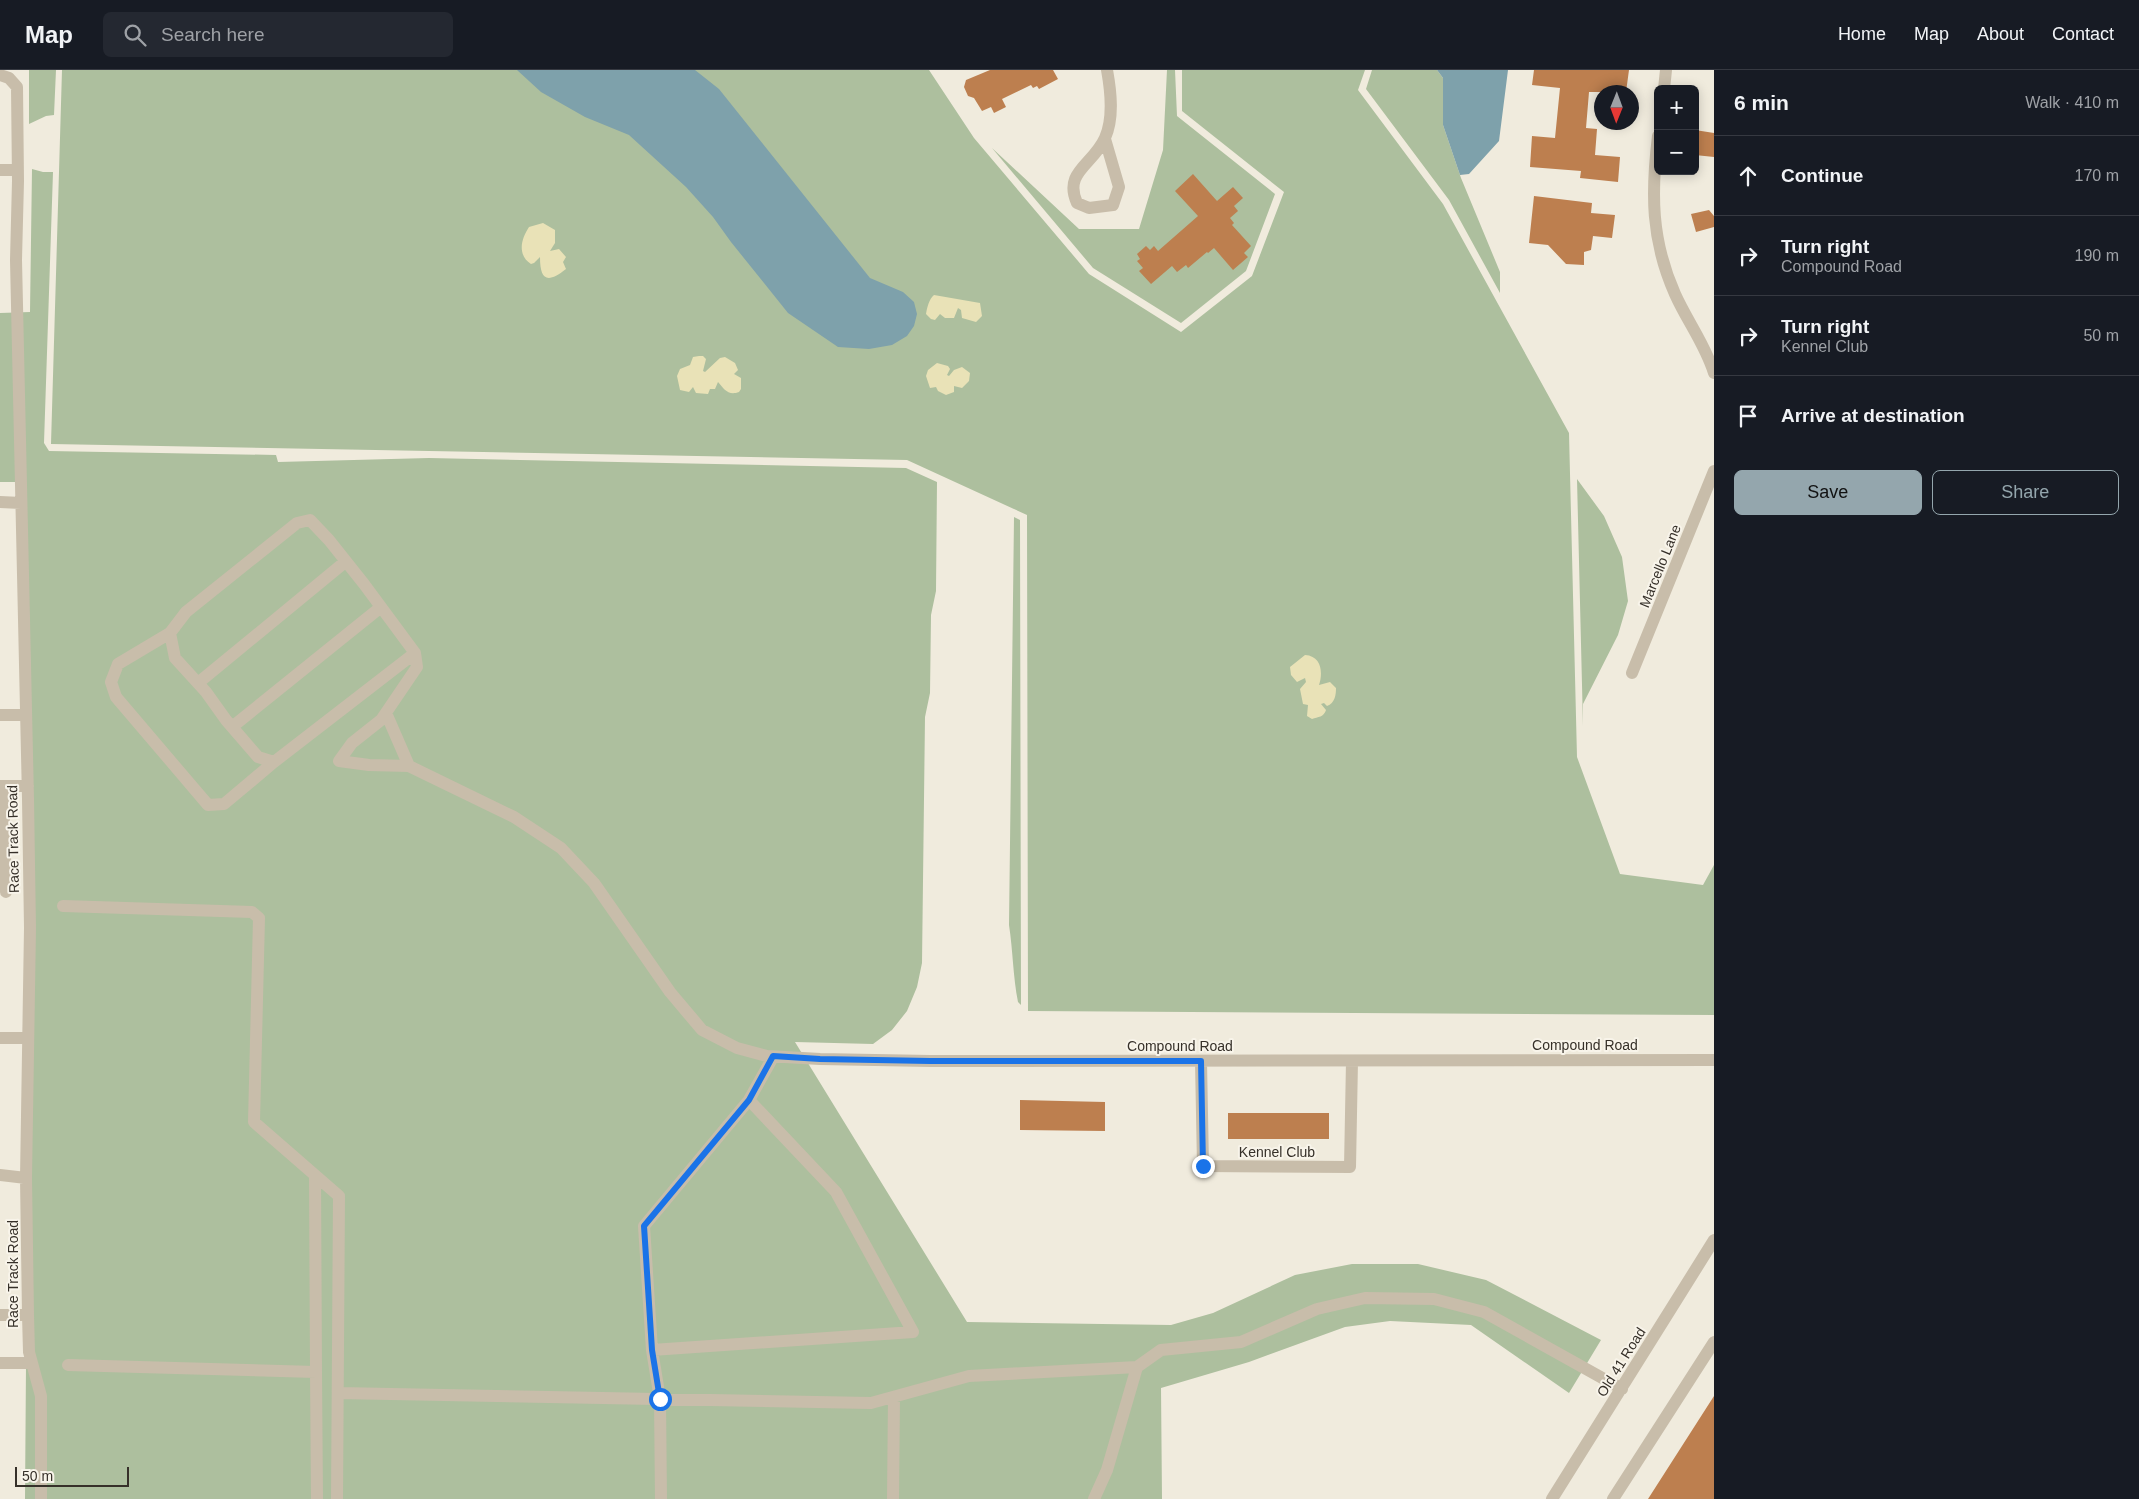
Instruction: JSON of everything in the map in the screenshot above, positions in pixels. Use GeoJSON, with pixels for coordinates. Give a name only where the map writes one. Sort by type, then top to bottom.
{"type":"FeatureCollection","features":[{"type":"Feature","properties":{"kind":"street"},"geometry":{"type":"LineString","coordinates":[[1105,139],[1117,176],[1118,195],[1112,205],[1089,208],[1077,204],[1072,193],[1073,179],[1105,139],[1110,118],[1107,70]]}},
{"type":"Feature","properties":{"kind":"street"},"geometry":{"type":"LineString","coordinates":[[1664,85],[1666,70]]}},
{"type":"Feature","properties":{"kind":"street","name":"Race Track Road"},"geometry":{"type":"LineString","coordinates":[[2,74],[9,78],[17,87],[16,260],[29,891],[26,1178],[28,1315],[29,1352],[40,1396],[41,1499]]}},
{"type":"Feature","properties":{"kind":"street"},"geometry":{"type":"LineString","coordinates":[[0,170],[18,170]]}},
{"type":"Feature","properties":{"kind":"street"},"geometry":{"type":"LineString","coordinates":[[1654,174],[1656,236],[1664,265],[1675,294],[1700,338],[1714,373]]}},
{"type":"Feature","properties":{"kind":"street","name":"Marcello Lane"},"geometry":{"type":"LineString","coordinates":[[1632,673],[1714,471]]}},
{"type":"Feature","properties":{"kind":"street"},"geometry":{"type":"LineString","coordinates":[[0,502],[21,503]]}},
{"type":"Feature","properties":{"kind":"street"},"geometry":{"type":"LineString","coordinates":[[386,713],[409,766],[369,765],[339,761],[352,743],[381,720],[417,667],[415,653],[329,540],[310,520],[297,523],[186,612],[170,634],[118,664],[111,682],[116,697],[208,805],[224,804],[274,762],[415,653]]}},
{"type":"Feature","properties":{"kind":"street"},"geometry":{"type":"LineString","coordinates":[[198,683],[346,562]]}},
{"type":"Feature","properties":{"kind":"street"},"geometry":{"type":"LineString","coordinates":[[232,727],[381,607]]}},
{"type":"Feature","properties":{"kind":"street"},"geometry":{"type":"LineString","coordinates":[[170,634],[175,658],[198,683],[258,757],[274,762]]}},
{"type":"Feature","properties":{"kind":"street"},"geometry":{"type":"LineString","coordinates":[[0,715],[26,715]]}},
{"type":"Feature","properties":{"kind":"street","name":"Compound Road"},"geometry":{"type":"LineString","coordinates":[[409,766],[514,817],[561,848],[594,883],[670,992],[702,1030],[737,1048],[773,1056],[820,1059],[930,1061],[1714,1060]]}},
{"type":"Feature","properties":{"kind":"street"},"geometry":{"type":"LineString","coordinates":[[28,786],[2,786],[3,892],[29,891]]}},
{"type":"Feature","properties":{"kind":"street"},"geometry":{"type":"LineString","coordinates":[[63,906],[252,912],[259,918],[254,1122],[339,1196],[337,1499]]}},
{"type":"Feature","properties":{"kind":"street"},"geometry":{"type":"LineString","coordinates":[[0,1038],[28,1038]]}},
{"type":"Feature","properties":{"kind":"street"},"geometry":{"type":"LineString","coordinates":[[661,1499],[660,1399],[652,1350],[644,1226],[749,1100],[773,1056]]}},
{"type":"Feature","properties":{"kind":"street","name":"Kennel Club"},"geometry":{"type":"LineString","coordinates":[[1201,1061],[1203,1166],[1350,1167],[1352,1061]]}},
{"type":"Feature","properties":{"kind":"street"},"geometry":{"type":"LineString","coordinates":[[652,1350],[913,1332],[836,1192],[749,1100]]}},
{"type":"Feature","properties":{"kind":"street"},"geometry":{"type":"LineString","coordinates":[[0,1175],[26,1178]]}},
{"type":"Feature","properties":{"kind":"street"},"geometry":{"type":"LineString","coordinates":[[315,1175],[317,1499]]}},
{"type":"Feature","properties":{"kind":"street","name":"Old 41 Road"},"geometry":{"type":"LineString","coordinates":[[1552,1499],[1714,1240]]}},
{"type":"Feature","properties":{"kind":"street"},"geometry":{"type":"LineString","coordinates":[[338,1393],[871,1403],[969,1376],[1137,1368],[1160,1350],[1241,1342],[1317,1309],[1365,1298],[1400,1297],[1434,1299],[1484,1312],[1622,1388]]}},
{"type":"Feature","properties":{"kind":"street"},"geometry":{"type":"LineString","coordinates":[[0,1315],[28,1315]]}},
{"type":"Feature","properties":{"kind":"street"},"geometry":{"type":"LineString","coordinates":[[1613,1499],[1714,1342]]}},
{"type":"Feature","properties":{"kind":"street"},"geometry":{"type":"LineString","coordinates":[[0,1363],[32,1363]]}},
{"type":"Feature","properties":{"kind":"street"},"geometry":{"type":"LineString","coordinates":[[68,1365],[316,1372]]}},
{"type":"Feature","properties":{"kind":"street"},"geometry":{"type":"LineString","coordinates":[[1094,1499],[1107,1470],[1137,1368]]}},
{"type":"Feature","properties":{"kind":"street"},"geometry":{"type":"LineString","coordinates":[[893,1499],[894,1397]]}},
{"type":"Feature","properties":{"kind":"green space"},"geometry":{"type":"Polygon","coordinates":[[[29,70],[56,70],[54,115],[46,116],[29,124],[29,70]]]}},
{"type":"Feature","properties":{"kind":"green space"},"geometry":{"type":"Polygon","coordinates":[[[62,70],[929,70],[974,138],[1089,274],[1181,332],[1252,276],[1284,192],[1182,111],[1182,70],[1365,70],[1358,90],[1443,204],[1569,433],[1577,757],[1620,874],[1703,885],[1714,865],[1714,1015],[1028,1011],[1027,515],[907,460],[51,444],[62,70]]]}},
{"type":"Feature","properties":{"kind":"green space"},"geometry":{"type":"Polygon","coordinates":[[[1167,70],[1175,70],[1177,116],[1275,194],[1246,271],[1181,323],[1093,268],[992,148],[1079,229],[1139,229],[1163,150],[1167,70]]]}},
{"type":"Feature","properties":{"kind":"green space"},"geometry":{"type":"Polygon","coordinates":[[[1372,70],[1437,70],[1443,78],[1443,125],[1461,178],[1500,272],[1500,293],[1449,200],[1366,89],[1372,70]]]}},
{"type":"Feature","properties":{"kind":"green space"},"geometry":{"type":"Polygon","coordinates":[[[32,169],[53,172],[44,443],[49,451],[276,455],[278,462],[429,458],[906,468],[937,482],[936,591],[931,615],[930,693],[925,717],[922,963],[917,987],[907,1011],[892,1030],[873,1044],[795,1042],[967,1322],[1171,1325],[1213,1313],[1295,1275],[1352,1264],[1418,1264],[1486,1280],[1601,1340],[1569,1393],[1471,1325],[1390,1321],[1345,1327],[1249,1362],[1161,1388],[1162,1499],[25,1499],[31,697],[26,482],[0,482],[0,313],[30,312],[32,169]]]}},
{"type":"Feature","properties":{"kind":"green space"},"geometry":{"type":"Polygon","coordinates":[[[1577,479],[1604,516],[1622,557],[1628,601],[1618,635],[1583,704],[1583,726],[1577,479]]]}},
{"type":"Feature","properties":{"kind":"green space"},"geometry":{"type":"Polygon","coordinates":[[[1014,517],[1020,520],[1021,1005],[1018,1002],[1016,993],[1009,925],[1014,517]]]}},
{"type":"Feature","properties":{"kind":"sand"},"geometry":{"type":"Polygon","coordinates":[[[543,223],[555,230],[555,243],[550,251],[559,249],[566,257],[563,262],[566,269],[549,278],[543,275],[541,271],[540,257],[531,264],[522,252],[522,242],[529,227],[543,223]]]}},
{"type":"Feature","properties":{"kind":"sand"},"geometry":{"type":"Polygon","coordinates":[[[934,295],[980,303],[982,316],[976,322],[962,318],[961,310],[958,308],[954,318],[945,318],[940,314],[935,320],[931,319],[926,314],[934,295]]]}},
{"type":"Feature","properties":{"kind":"sand"},"geometry":{"type":"Polygon","coordinates":[[[703,356],[706,359],[703,371],[705,372],[720,358],[725,357],[735,363],[738,370],[734,374],[741,378],[741,389],[739,392],[729,392],[718,382],[715,389],[710,389],[708,394],[696,393],[693,387],[689,392],[680,390],[677,376],[680,369],[690,365],[693,357],[703,356]]]}},
{"type":"Feature","properties":{"kind":"sand"},"geometry":{"type":"Polygon","coordinates":[[[937,363],[948,366],[950,369],[947,375],[949,376],[954,370],[962,367],[970,373],[969,381],[962,388],[954,386],[954,392],[946,395],[938,391],[936,387],[930,388],[926,376],[928,370],[937,363]]]}},
{"type":"Feature","properties":{"kind":"sand"},"geometry":{"type":"Polygon","coordinates":[[[1305,655],[1315,658],[1320,666],[1319,685],[1330,682],[1336,688],[1332,703],[1327,706],[1324,703],[1321,704],[1326,710],[1324,714],[1312,719],[1307,716],[1308,705],[1303,704],[1300,689],[1306,682],[1305,678],[1297,682],[1291,675],[1290,667],[1305,655]]]}},
{"type":"Feature","properties":{"kind":"water"},"geometry":{"type":"Polygon","coordinates":[[[517,70],[695,70],[719,89],[870,278],[903,292],[914,302],[917,314],[914,326],[907,336],[892,345],[869,349],[838,347],[788,313],[713,217],[686,187],[629,135],[585,117],[541,92],[517,70]]]}},
{"type":"Feature","properties":{"kind":"water"},"geometry":{"type":"Polygon","coordinates":[[[1437,70],[1508,70],[1499,141],[1469,174],[1460,175],[1443,125],[1443,78],[1437,70]]]}},
{"type":"Feature","properties":{"kind":"building"},"geometry":{"type":"Polygon","coordinates":[[[990,70],[1053,70],[1058,79],[1039,89],[1037,86],[1033,88],[1031,85],[1002,99],[1006,107],[994,113],[991,107],[982,111],[974,98],[968,96],[964,87],[966,80],[990,70]]]}},
{"type":"Feature","properties":{"kind":"building"},"geometry":{"type":"Polygon","coordinates":[[[1534,70],[1629,70],[1627,85],[1594,85],[1594,92],[1589,92],[1586,128],[1597,130],[1595,155],[1620,157],[1618,182],[1580,178],[1581,171],[1530,167],[1532,136],[1555,138],[1560,88],[1532,85],[1534,70]]]}},
{"type":"Feature","properties":{"kind":"building"},"geometry":{"type":"Polygon","coordinates":[[[1699,131],[1714,133],[1714,157],[1699,155],[1699,131]]]}},
{"type":"Feature","properties":{"kind":"building"},"geometry":{"type":"Polygon","coordinates":[[[1193,174],[1217,201],[1233,187],[1243,198],[1234,206],[1238,211],[1230,218],[1234,223],[1232,225],[1251,246],[1244,253],[1248,257],[1233,270],[1214,248],[1188,268],[1186,265],[1177,272],[1172,266],[1151,284],[1139,271],[1143,268],[1137,261],[1140,259],[1137,254],[1146,246],[1150,250],[1154,246],[1158,251],[1198,216],[1175,191],[1193,174]]]}},
{"type":"Feature","properties":{"kind":"building"},"geometry":{"type":"Polygon","coordinates":[[[1534,196],[1592,203],[1591,213],[1615,215],[1612,238],[1593,236],[1591,250],[1584,252],[1584,265],[1566,264],[1548,245],[1529,243],[1534,196]]]}},
{"type":"Feature","properties":{"kind":"building"},"geometry":{"type":"Polygon","coordinates":[[[1709,210],[1714,216],[1714,227],[1696,232],[1691,214],[1709,210]]]}},
{"type":"Feature","properties":{"kind":"building"},"geometry":{"type":"Polygon","coordinates":[[[1020,1100],[1105,1102],[1105,1131],[1020,1130],[1020,1100]]]}},
{"type":"Feature","properties":{"kind":"building"},"geometry":{"type":"Polygon","coordinates":[[[1228,1113],[1329,1113],[1329,1139],[1228,1139],[1228,1113]]]}},
{"type":"Feature","properties":{"kind":"building"},"geometry":{"type":"Polygon","coordinates":[[[1714,1396],[1714,1499],[1648,1499],[1714,1396]]]}},
{"type":"Feature","properties":{"kind":"route"},"geometry":{"type":"LineString","coordinates":[[660,1399],[652,1350],[644,1226],[749,1100],[773,1056],[820,1059],[930,1061],[1201,1061],[1203,1166]]}}]}
